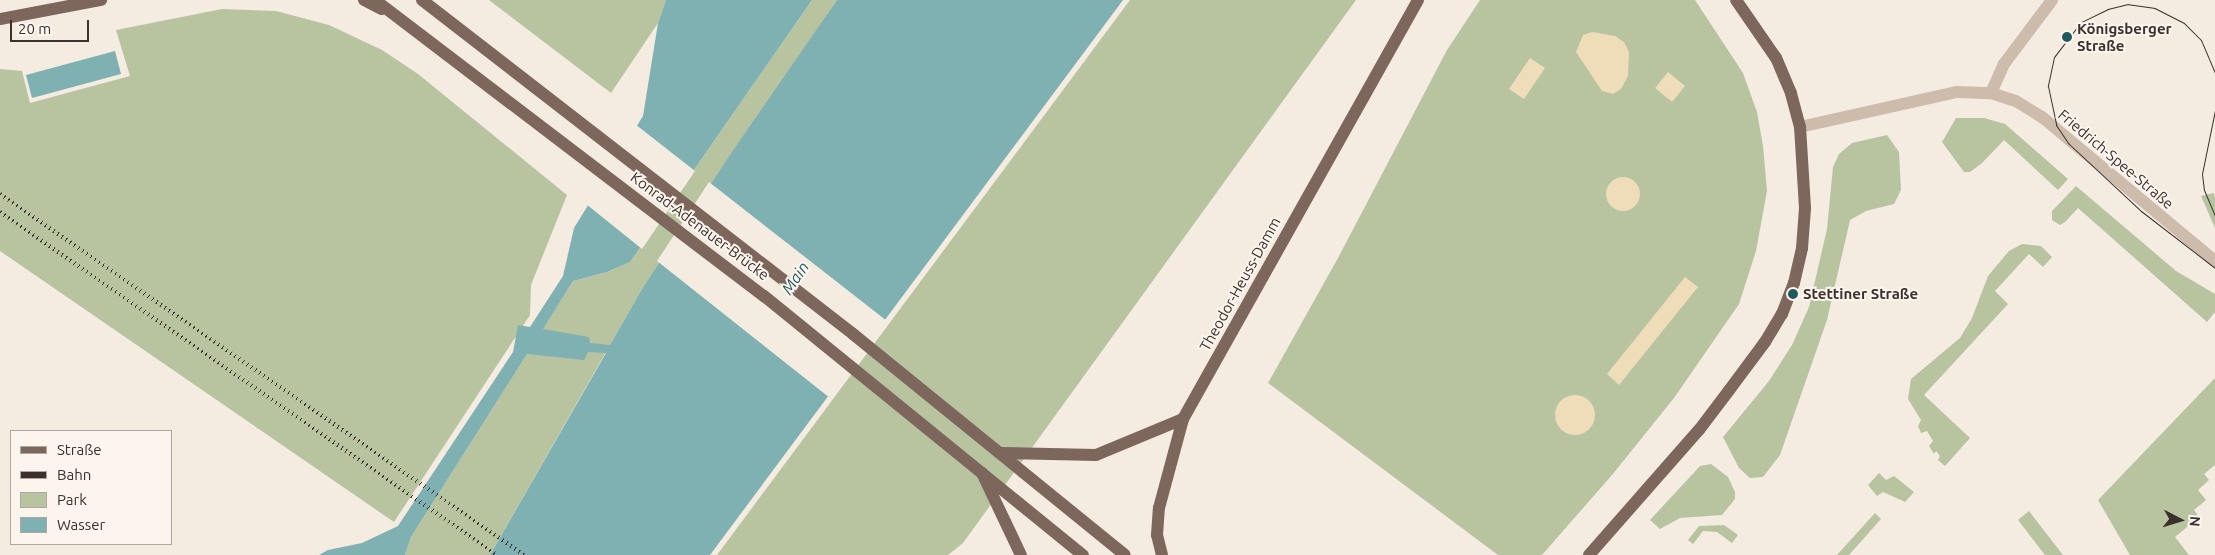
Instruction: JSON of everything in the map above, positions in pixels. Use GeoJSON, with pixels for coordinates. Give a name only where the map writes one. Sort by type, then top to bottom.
{"type":"FeatureCollection","features":[{"type":"Feature","properties":{"kind":"main road"},"geometry":{"type":"LineString","coordinates":[[0,19],[100,0]]}},
{"type":"Feature","properties":{"kind":"main road"},"geometry":{"type":"LineString","coordinates":[[364,0],[395,15]]}},
{"type":"Feature","properties":{"kind":"main road"},"geometry":{"type":"LineString","coordinates":[[375,0],[395,15]]}},
{"type":"Feature","properties":{"kind":"main road","name":"Konrad-Adenauer-Brücke"},"geometry":{"type":"LineString","coordinates":[[422,0],[663,184],[1001,453],[1125,555]]}},
{"type":"Feature","properties":{"kind":"main road","name":"Theodor-Heuss-Damm"},"geometry":{"type":"LineString","coordinates":[[1162,555],[1158,535],[1164,484],[1183,419],[1418,0]]}},
{"type":"Feature","properties":{"kind":"main road"},"geometry":{"type":"LineString","coordinates":[[1589,555],[1698,430],[1765,342],[1782,314],[1794,283],[1802,248],[1805,169],[1800,127],[1791,94],[1776,58],[1736,0]]}},
{"type":"Feature","properties":{"kind":"main road","name":"Konrad-Adenauer-Brücke"},"geometry":{"type":"LineString","coordinates":[[395,15],[764,296],[980,469],[1083,555]]}},
{"type":"Feature","properties":{"kind":"main road"},"geometry":{"type":"LineString","coordinates":[[1001,453],[1096,455],[1183,419]]}},
{"type":"Feature","properties":{"kind":"main road"},"geometry":{"type":"LineString","coordinates":[[980,469],[1021,555]]}},
{"type":"Feature","properties":{"kind":"street"},"geometry":{"type":"LineString","coordinates":[[1800,127],[1957,92],[1991,93],[2004,64],[2052,0]]}},
{"type":"Feature","properties":{"kind":"street","name":"Friedrich-Spee-Straße"},"geometry":{"type":"LineString","coordinates":[[1991,93],[2016,100],[2042,117],[2215,261]]}},
{"type":"Feature","properties":{"kind":"green space"},"geometry":{"type":"Polygon","coordinates":[[[489,0],[666,0],[658,23],[611,93],[489,0]]]}},
{"type":"Feature","properties":{"kind":"green space"},"geometry":{"type":"Polygon","coordinates":[[[812,0],[837,0],[642,289],[490,555],[405,555],[411,537],[573,281],[607,272],[630,262],[812,0]]]}},
{"type":"Feature","properties":{"kind":"green space"},"geometry":{"type":"Polygon","coordinates":[[[1130,0],[1356,0],[963,543],[948,555],[717,555],[1130,0]]]}},
{"type":"Feature","properties":{"kind":"green space"},"geometry":{"type":"Polygon","coordinates":[[[1480,0],[1695,0],[1743,73],[1757,112],[1763,146],[1767,191],[1756,251],[1739,304],[1674,398],[1612,475],[1542,555],[1498,555],[1268,383],[1338,258],[1447,50],[1480,0]]]}},
{"type":"Feature","properties":{"kind":"green space"},"geometry":{"type":"Polygon","coordinates":[[[222,9],[276,11],[329,25],[382,50],[418,74],[567,195],[531,285],[530,315],[394,522],[0,251],[0,69],[22,71],[30,103],[130,76],[116,30],[222,9]]]}},
{"type":"Feature","properties":{"kind":"green space"},"geometry":{"type":"Polygon","coordinates":[[[1956,118],[1984,118],[2005,124],[2068,179],[2058,190],[2004,140],[1982,163],[1970,172],[1964,172],[1942,142],[1956,118]]]}},
{"type":"Feature","properties":{"kind":"green space"},"geometry":{"type":"Polygon","coordinates":[[[1887,135],[1899,152],[1901,190],[1894,204],[1866,211],[1850,220],[1827,320],[1780,455],[1763,477],[1750,478],[1739,468],[1723,437],[1769,381],[1792,345],[1809,307],[1827,229],[1833,167],[1839,154],[1852,143],[1887,135]]]}},
{"type":"Feature","properties":{"kind":"green space"},"geometry":{"type":"Polygon","coordinates":[[[2076,186],[2176,271],[2215,294],[2215,312],[2207,322],[2078,208],[2060,225],[2052,220],[2052,211],[2076,186]]]}},
{"type":"Feature","properties":{"kind":"green space"},"geometry":{"type":"Polygon","coordinates":[[[2214,193],[2215,198],[2215,228],[2201,196],[2214,193]]]}},
{"type":"Feature","properties":{"kind":"green space"},"geometry":{"type":"Polygon","coordinates":[[[2022,244],[2041,246],[2052,257],[2043,267],[2029,254],[1995,291],[2008,304],[1924,395],[1970,438],[1945,466],[1938,460],[1940,456],[1936,451],[1934,454],[1929,446],[1933,441],[1927,431],[1921,433],[1918,426],[1921,420],[1908,399],[1911,379],[1960,338],[1972,318],[1988,276],[2009,251],[2022,244]]]}},
{"type":"Feature","properties":{"kind":"green space"},"geometry":{"type":"Polygon","coordinates":[[[2215,378],[2215,465],[2204,474],[2209,480],[2198,490],[2206,500],[2194,510],[2199,517],[2175,537],[2189,555],[2130,555],[2098,500],[2215,378]]]}},
{"type":"Feature","properties":{"kind":"green space"},"geometry":{"type":"Polygon","coordinates":[[[1711,464],[1728,477],[1735,492],[1735,499],[1722,515],[1680,518],[1660,529],[1650,520],[1700,466],[1711,464]]]}},
{"type":"Feature","properties":{"kind":"green space"},"geometry":{"type":"Polygon","coordinates":[[[1879,473],[1886,480],[1894,476],[1914,492],[1905,502],[1883,492],[1877,496],[1868,485],[1879,473]]]}},
{"type":"Feature","properties":{"kind":"green space"},"geometry":{"type":"Polygon","coordinates":[[[2029,511],[2063,555],[2045,555],[2018,520],[2029,511]]]}},
{"type":"Feature","properties":{"kind":"green space"},"geometry":{"type":"Polygon","coordinates":[[[1875,513],[1881,519],[1849,555],[1837,555],[1875,513]]]}},
{"type":"Feature","properties":{"kind":"green space"},"geometry":{"type":"Polygon","coordinates":[[[1724,525],[1738,535],[1732,543],[1717,532],[1703,531],[1693,544],[1688,540],[1699,526],[1724,525]]]}},
{"type":"Feature","properties":{"kind":"sand"},"geometry":{"type":"Polygon","coordinates":[[[1592,32],[1615,36],[1624,42],[1629,52],[1628,76],[1621,89],[1613,94],[1602,91],[1576,52],[1583,35],[1592,32]]]}},
{"type":"Feature","properties":{"kind":"sand"},"geometry":{"type":"Polygon","coordinates":[[[1530,58],[1545,68],[1524,99],[1509,89],[1530,58]]]}},
{"type":"Feature","properties":{"kind":"sand"},"geometry":{"type":"Polygon","coordinates":[[[1668,72],[1685,86],[1672,102],[1655,88],[1668,72]]]}},
{"type":"Feature","properties":{"kind":"sand"},"geometry":{"type":"Polygon","coordinates":[[[1623,177],[1630,178],[1635,182],[1639,187],[1639,201],[1635,206],[1630,210],[1623,211],[1616,210],[1611,206],[1607,201],[1606,194],[1607,187],[1611,182],[1616,178],[1623,177]]]}},
{"type":"Feature","properties":{"kind":"sand"},"geometry":{"type":"Polygon","coordinates":[[[1685,277],[1698,287],[1619,385],[1607,374],[1685,277]]]}},
{"type":"Feature","properties":{"kind":"sand"},"geometry":{"type":"Polygon","coordinates":[[[1579,395],[1586,398],[1592,404],[1595,415],[1594,423],[1586,432],[1579,435],[1571,435],[1564,432],[1556,423],[1555,411],[1558,404],[1567,396],[1579,395]]]}},
{"type":"Feature","properties":{"kind":"water","name":"Main"},"geometry":{"type":"Polygon","coordinates":[[[666,0],[812,0],[630,262],[607,272],[573,281],[543,329],[589,337],[590,343],[610,345],[642,289],[734,149],[837,0],[1123,0],[710,555],[490,555],[606,353],[588,352],[584,360],[527,354],[411,537],[405,555],[319,555],[328,550],[362,543],[398,526],[513,352],[518,325],[530,327],[563,276],[574,228],[643,116],[658,23],[666,0]]]}},
{"type":"Feature","properties":{"kind":"water"},"geometry":{"type":"Polygon","coordinates":[[[115,51],[121,74],[32,98],[26,75],[115,51]]]}},
{"type":"Feature","properties":{"kind":"pier"},"geometry":{"type":"Polygon","coordinates":[[[635,124],[695,171],[642,249],[586,204],[635,124]]]}},
{"type":"Feature","properties":{"kind":"pier"},"geometry":{"type":"Polygon","coordinates":[[[709,182],[887,321],[830,398],[657,261],[709,182]]]}},
{"type":"Feature","properties":{"kind":"tram line"},"geometry":{"type":"LineString","coordinates":[[2215,73],[2201,40],[2184,23],[2155,8],[2128,4],[2108,9],[2081,22],[2054,57],[2048,86],[2056,125],[2068,143],[2141,211],[2215,268]]}},
{"type":"Feature","properties":{"kind":"tram line"},"geometry":{"type":"LineString","coordinates":[[2215,110],[2202,174],[2204,190],[2215,216]]}},
{"type":"Feature","properties":{"kind":"railway"},"geometry":{"type":"LineString","coordinates":[[0,194],[524,555]]}},
{"type":"Feature","properties":{"kind":"railway"},"geometry":{"type":"LineString","coordinates":[[0,212],[497,555]]}},
{"type":"Feature","properties":{"kind":"place","name":"Königsberger Straße"},"geometry":{"type":"Point","coordinates":[2067,37]}},
{"type":"Feature","properties":{"kind":"place","name":"Stettiner Straße"},"geometry":{"type":"Point","coordinates":[1793,294]}}]}
